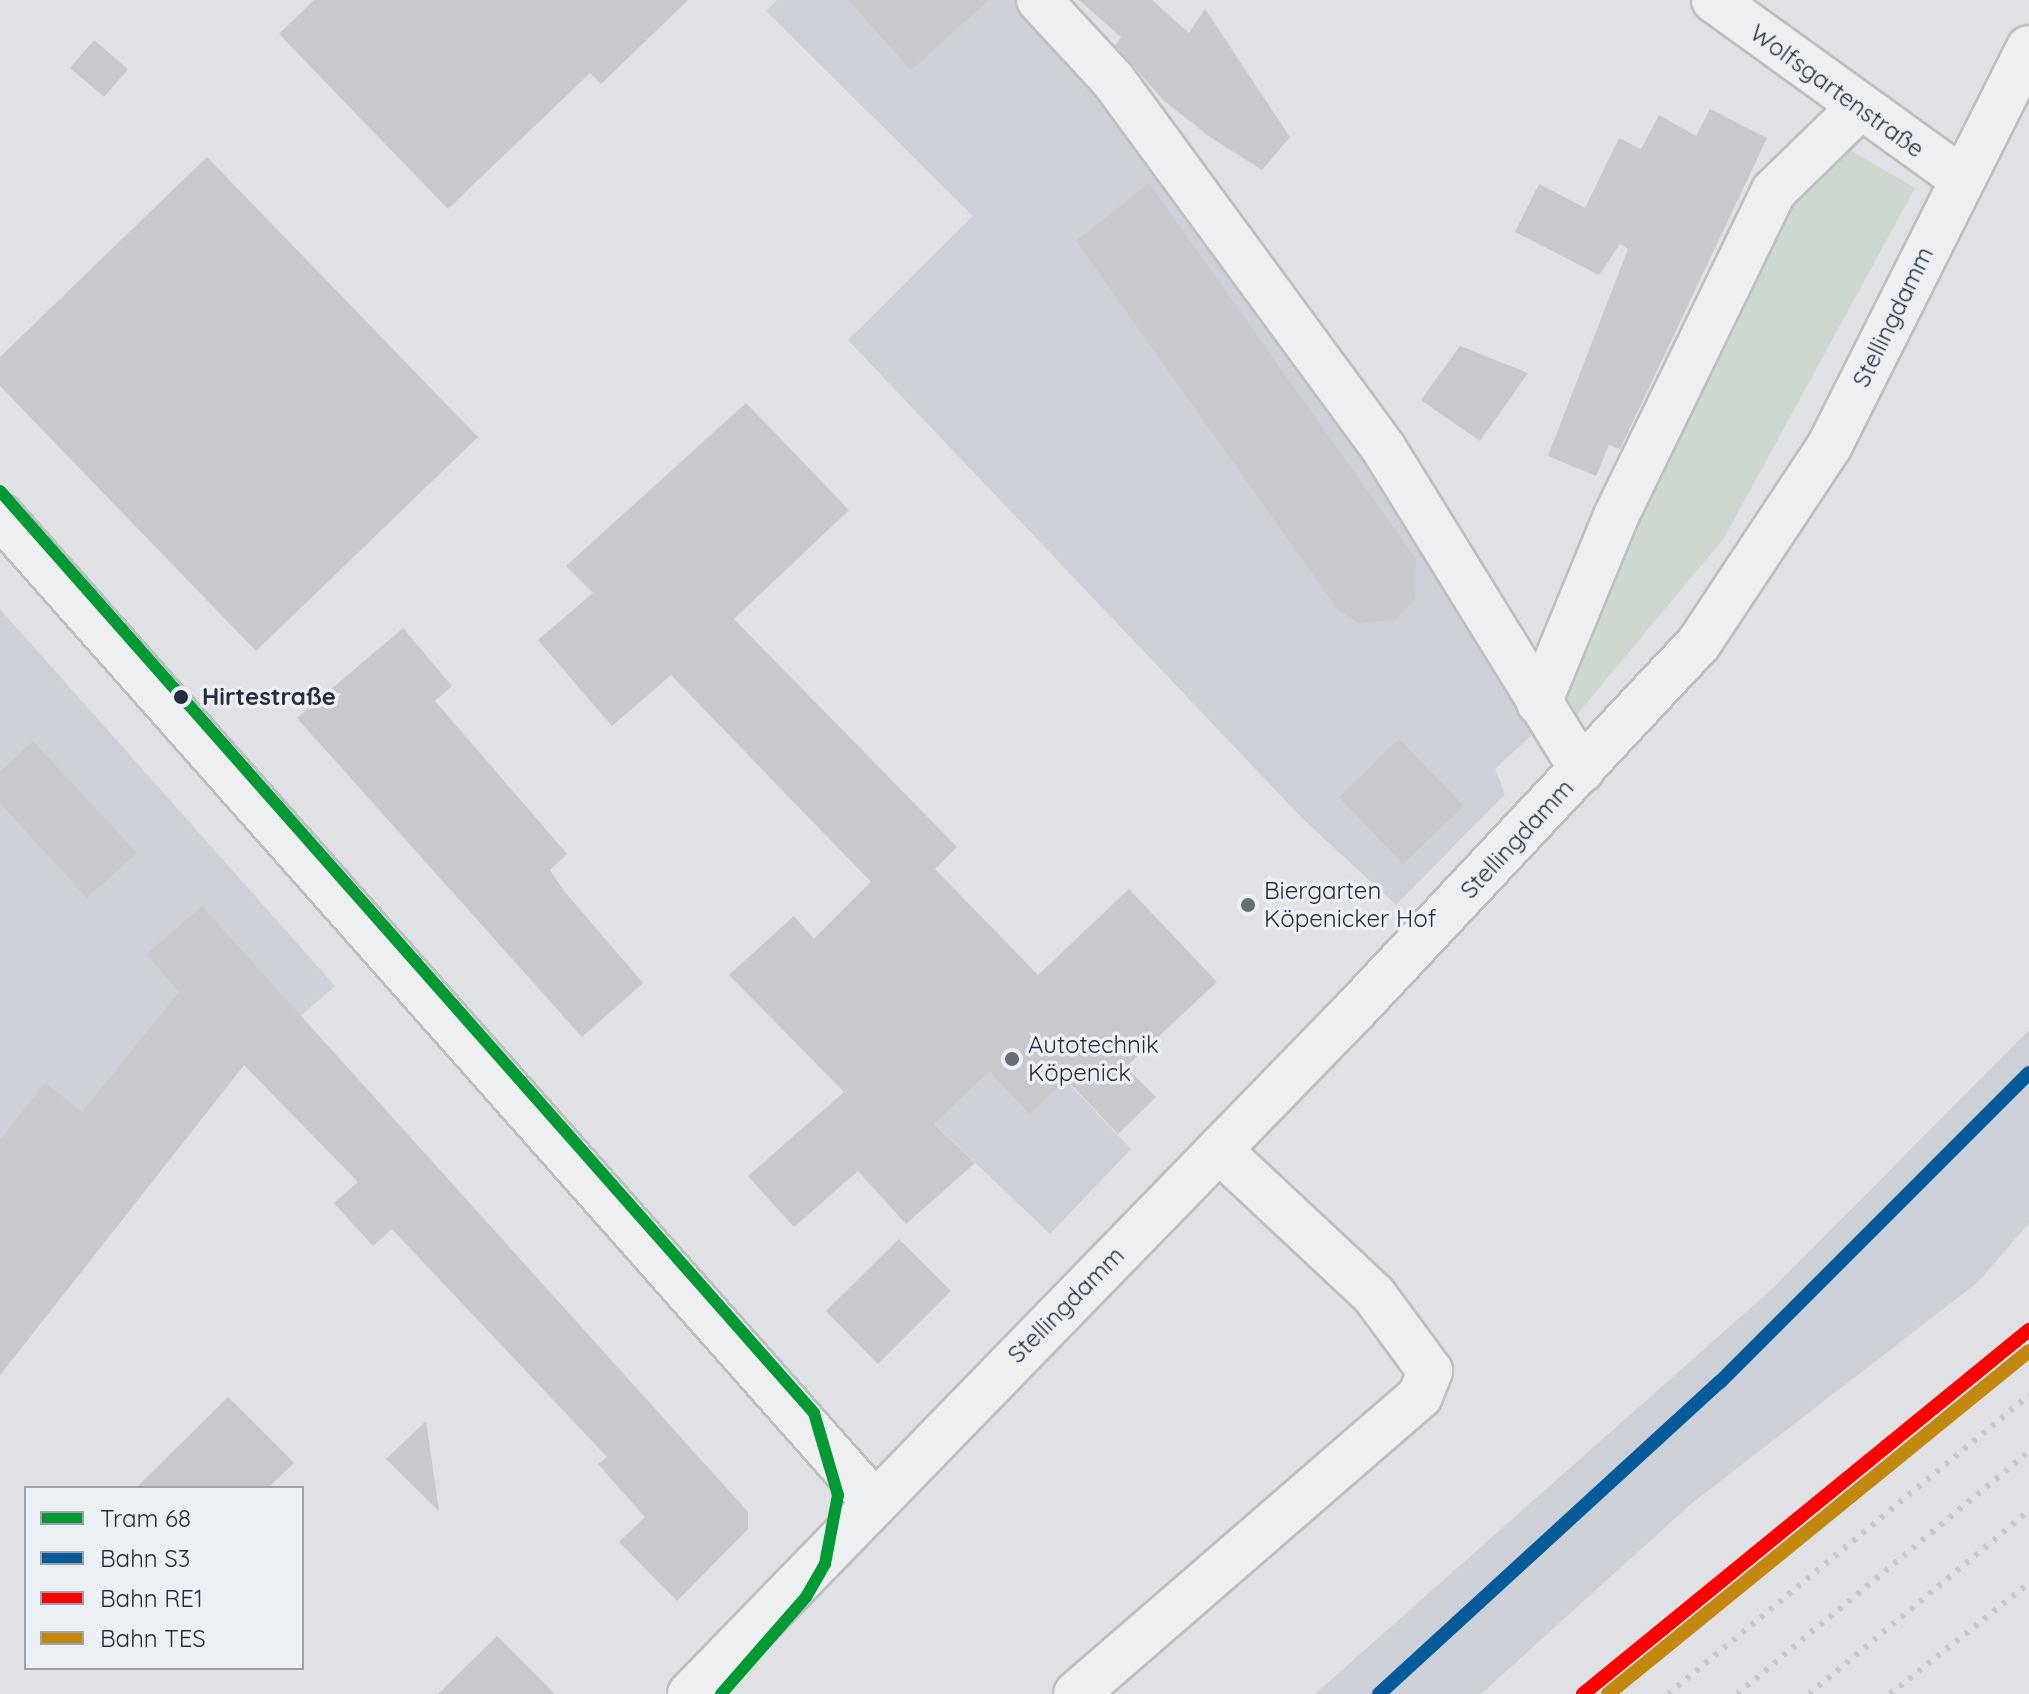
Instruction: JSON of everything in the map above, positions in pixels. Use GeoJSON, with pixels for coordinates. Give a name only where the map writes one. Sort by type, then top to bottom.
{"type":"FeatureCollection","features":[{"type":"Feature","properties":{"kind":"street"},"geometry":{"type":"LineString","coordinates":[[1039,0],[1113,80],[1384,449],[1582,770]]}},
{"type":"Feature","properties":{"kind":"street","name":"Wolfsgartenstraße"},"geometry":{"type":"LineString","coordinates":[[1714,0],[1858,109],[1962,179]]}},
{"type":"Feature","properties":{"kind":"street","name":"Stellingdamm"},"geometry":{"type":"LineString","coordinates":[[690,1694],[872,1500],[1219,1150],[1699,643],[1787,516],[2029,48]]}},
{"type":"Feature","properties":{"kind":"street"},"geometry":{"type":"LineString","coordinates":[[1539,703],[1616,516],[1774,191],[1858,109]]}},
{"type":"Feature","properties":{"kind":"street"},"geometry":{"type":"LineString","coordinates":[[0,515],[872,1500]]}},
{"type":"Feature","properties":{"kind":"street"},"geometry":{"type":"LineString","coordinates":[[1076,1694],[1420,1396],[1430,1371],[1374,1295],[1219,1150]]}},
{"type":"Feature","properties":{"kind":"shaded area"},"geometry":{"type":"Polygon","coordinates":[[[777,0],[1020,0],[1067,51],[1386,484],[1535,732],[1495,769],[1505,794],[1396,905],[1303,819],[848,340],[973,216],[766,11],[777,0]]]}},
{"type":"Feature","properties":{"kind":"shaded area"},"geometry":{"type":"Polygon","coordinates":[[[1848,149],[1915,188],[1724,538],[1575,717],[1562,702],[1602,587],[1790,188],[1848,149]]]}},
{"type":"Feature","properties":{"kind":"shaded area"},"geometry":{"type":"Polygon","coordinates":[[[0,609],[335,986],[244,1065],[0,1375],[0,609]]]}},
{"type":"Feature","properties":{"kind":"shaded area"},"geometry":{"type":"Polygon","coordinates":[[[992,1003],[1131,1149],[1050,1234],[898,1089],[992,1003]]]}},
{"type":"Feature","properties":{"kind":"shaded area"},"geometry":{"type":"Polygon","coordinates":[[[2029,1030],[2029,1223],[1978,1282],[1692,1503],[1481,1694],[1315,1694],[1772,1289],[2029,1030]]]}},
{"type":"Feature","properties":{"kind":"building"},"geometry":{"type":"Polygon","coordinates":[[[314,0],[688,0],[601,84],[590,73],[448,209],[279,34],[314,0]]]}},
{"type":"Feature","properties":{"kind":"building"},"geometry":{"type":"Polygon","coordinates":[[[848,0],[989,0],[911,70],[848,0]]]}},
{"type":"Feature","properties":{"kind":"building"},"geometry":{"type":"Polygon","coordinates":[[[1079,0],[1152,0],[1189,33],[1205,9],[1290,137],[1262,170],[1210,137],[1163,100],[1115,45],[1121,37],[1079,0]]]}},
{"type":"Feature","properties":{"kind":"building"},"geometry":{"type":"Polygon","coordinates":[[[94,40],[128,69],[104,97],[70,68],[94,40]]]}},
{"type":"Feature","properties":{"kind":"building"},"geometry":{"type":"Polygon","coordinates":[[[1710,109],[1767,138],[1620,449],[1609,445],[1596,476],[1548,456],[1628,249],[1620,244],[1599,275],[1515,232],[1539,184],[1585,208],[1619,138],[1641,149],[1659,115],[1696,136],[1710,109]]]}},
{"type":"Feature","properties":{"kind":"building"},"geometry":{"type":"Polygon","coordinates":[[[207,157],[478,437],[256,651],[0,386],[0,357],[207,157]]]}},
{"type":"Feature","properties":{"kind":"building"},"geometry":{"type":"Polygon","coordinates":[[[1149,183],[1416,559],[1415,599],[1396,619],[1360,624],[1338,610],[1076,241],[1149,183]]]}},
{"type":"Feature","properties":{"kind":"building"},"geometry":{"type":"Polygon","coordinates":[[[1460,346],[1528,373],[1480,441],[1421,400],[1460,346]]]}},
{"type":"Feature","properties":{"kind":"building"},"geometry":{"type":"Polygon","coordinates":[[[746,403],[849,510],[734,619],[957,847],[935,869],[1038,975],[1129,889],[1217,982],[1126,1067],[1156,1097],[1118,1134],[1066,1079],[1030,1114],[989,1071],[934,1124],[975,1163],[906,1224],[858,1171],[794,1227],[748,1176],[844,1092],[729,975],[794,916],[814,939],[871,882],[671,675],[612,726],[538,640],[593,593],[566,566],[746,403]]]}},
{"type":"Feature","properties":{"kind":"building"},"geometry":{"type":"Polygon","coordinates":[[[403,628],[452,686],[435,701],[567,854],[550,870],[564,891],[643,983],[582,1037],[297,718],[403,628]]]}},
{"type":"Feature","properties":{"kind":"building"},"geometry":{"type":"Polygon","coordinates":[[[1399,739],[1464,806],[1403,864],[1339,797],[1399,739]]]}},
{"type":"Feature","properties":{"kind":"building"},"geometry":{"type":"Polygon","coordinates":[[[33,741],[137,853],[87,898],[0,803],[0,772],[33,741]]]}},
{"type":"Feature","properties":{"kind":"building"},"geometry":{"type":"Polygon","coordinates":[[[202,906],[748,1512],[748,1529],[677,1601],[619,1542],[645,1517],[598,1464],[607,1457],[392,1229],[373,1246],[334,1203],[358,1182],[244,1065],[0,1375],[0,1140],[45,1083],[82,1112],[179,992],[146,954],[202,906]]]}},
{"type":"Feature","properties":{"kind":"building"},"geometry":{"type":"Polygon","coordinates":[[[899,1239],[951,1291],[878,1364],[826,1311],[899,1239]]]}},
{"type":"Feature","properties":{"kind":"building"},"geometry":{"type":"Polygon","coordinates":[[[228,1397],[294,1463],[270,1486],[138,1486],[228,1397]]]}},
{"type":"Feature","properties":{"kind":"building"},"geometry":{"type":"Polygon","coordinates":[[[426,1421],[439,1511],[386,1459],[426,1421]]]}},
{"type":"Feature","properties":{"kind":"building"},"geometry":{"type":"Polygon","coordinates":[[[497,1636],[555,1694],[438,1694],[497,1636]]]}},
{"type":"Feature","properties":{"kind":"railway"},"geometry":{"type":"LineString","coordinates":[[1668,1694],[2029,1395]]}},
{"type":"Feature","properties":{"kind":"railway"},"geometry":{"type":"LineString","coordinates":[[1737,1694],[2029,1452]]}},
{"type":"Feature","properties":{"kind":"railway"},"geometry":{"type":"LineString","coordinates":[[1809,1694],[2029,1511]]}},
{"type":"Feature","properties":{"kind":"railway"},"geometry":{"type":"LineString","coordinates":[[1890,1694],[2029,1583]]}},
{"type":"Feature","properties":{"kind":"tram line","name":"68"},"geometry":{"type":"LineString","coordinates":[[0,491],[814,1413],[838,1495],[825,1564],[806,1597],[721,1694]]}},
{"type":"Feature","properties":{"kind":"rail line","name":"S3"},"geometry":{"type":"LineString","coordinates":[[1379,1694],[1720,1382],[2029,1073]]}},
{"type":"Feature","properties":{"kind":"rail line","name":"RE1"},"geometry":{"type":"LineString","coordinates":[[1583,1694],[2029,1330]]}},
{"type":"Feature","properties":{"kind":"rail line","name":"TES"},"geometry":{"type":"LineString","coordinates":[[1608,1694],[2029,1351]]}},
{"type":"Feature","properties":{"kind":"place","name":"Hirtestraße"},"geometry":{"type":"Point","coordinates":[181,697]}},
{"type":"Feature","properties":{"kind":"place","name":"Biergarten Köpenicker Hof"},"geometry":{"type":"Point","coordinates":[1248,905]}},
{"type":"Feature","properties":{"kind":"place","name":"Autotechnik Köpenick"},"geometry":{"type":"Point","coordinates":[1012,1059]}}]}
